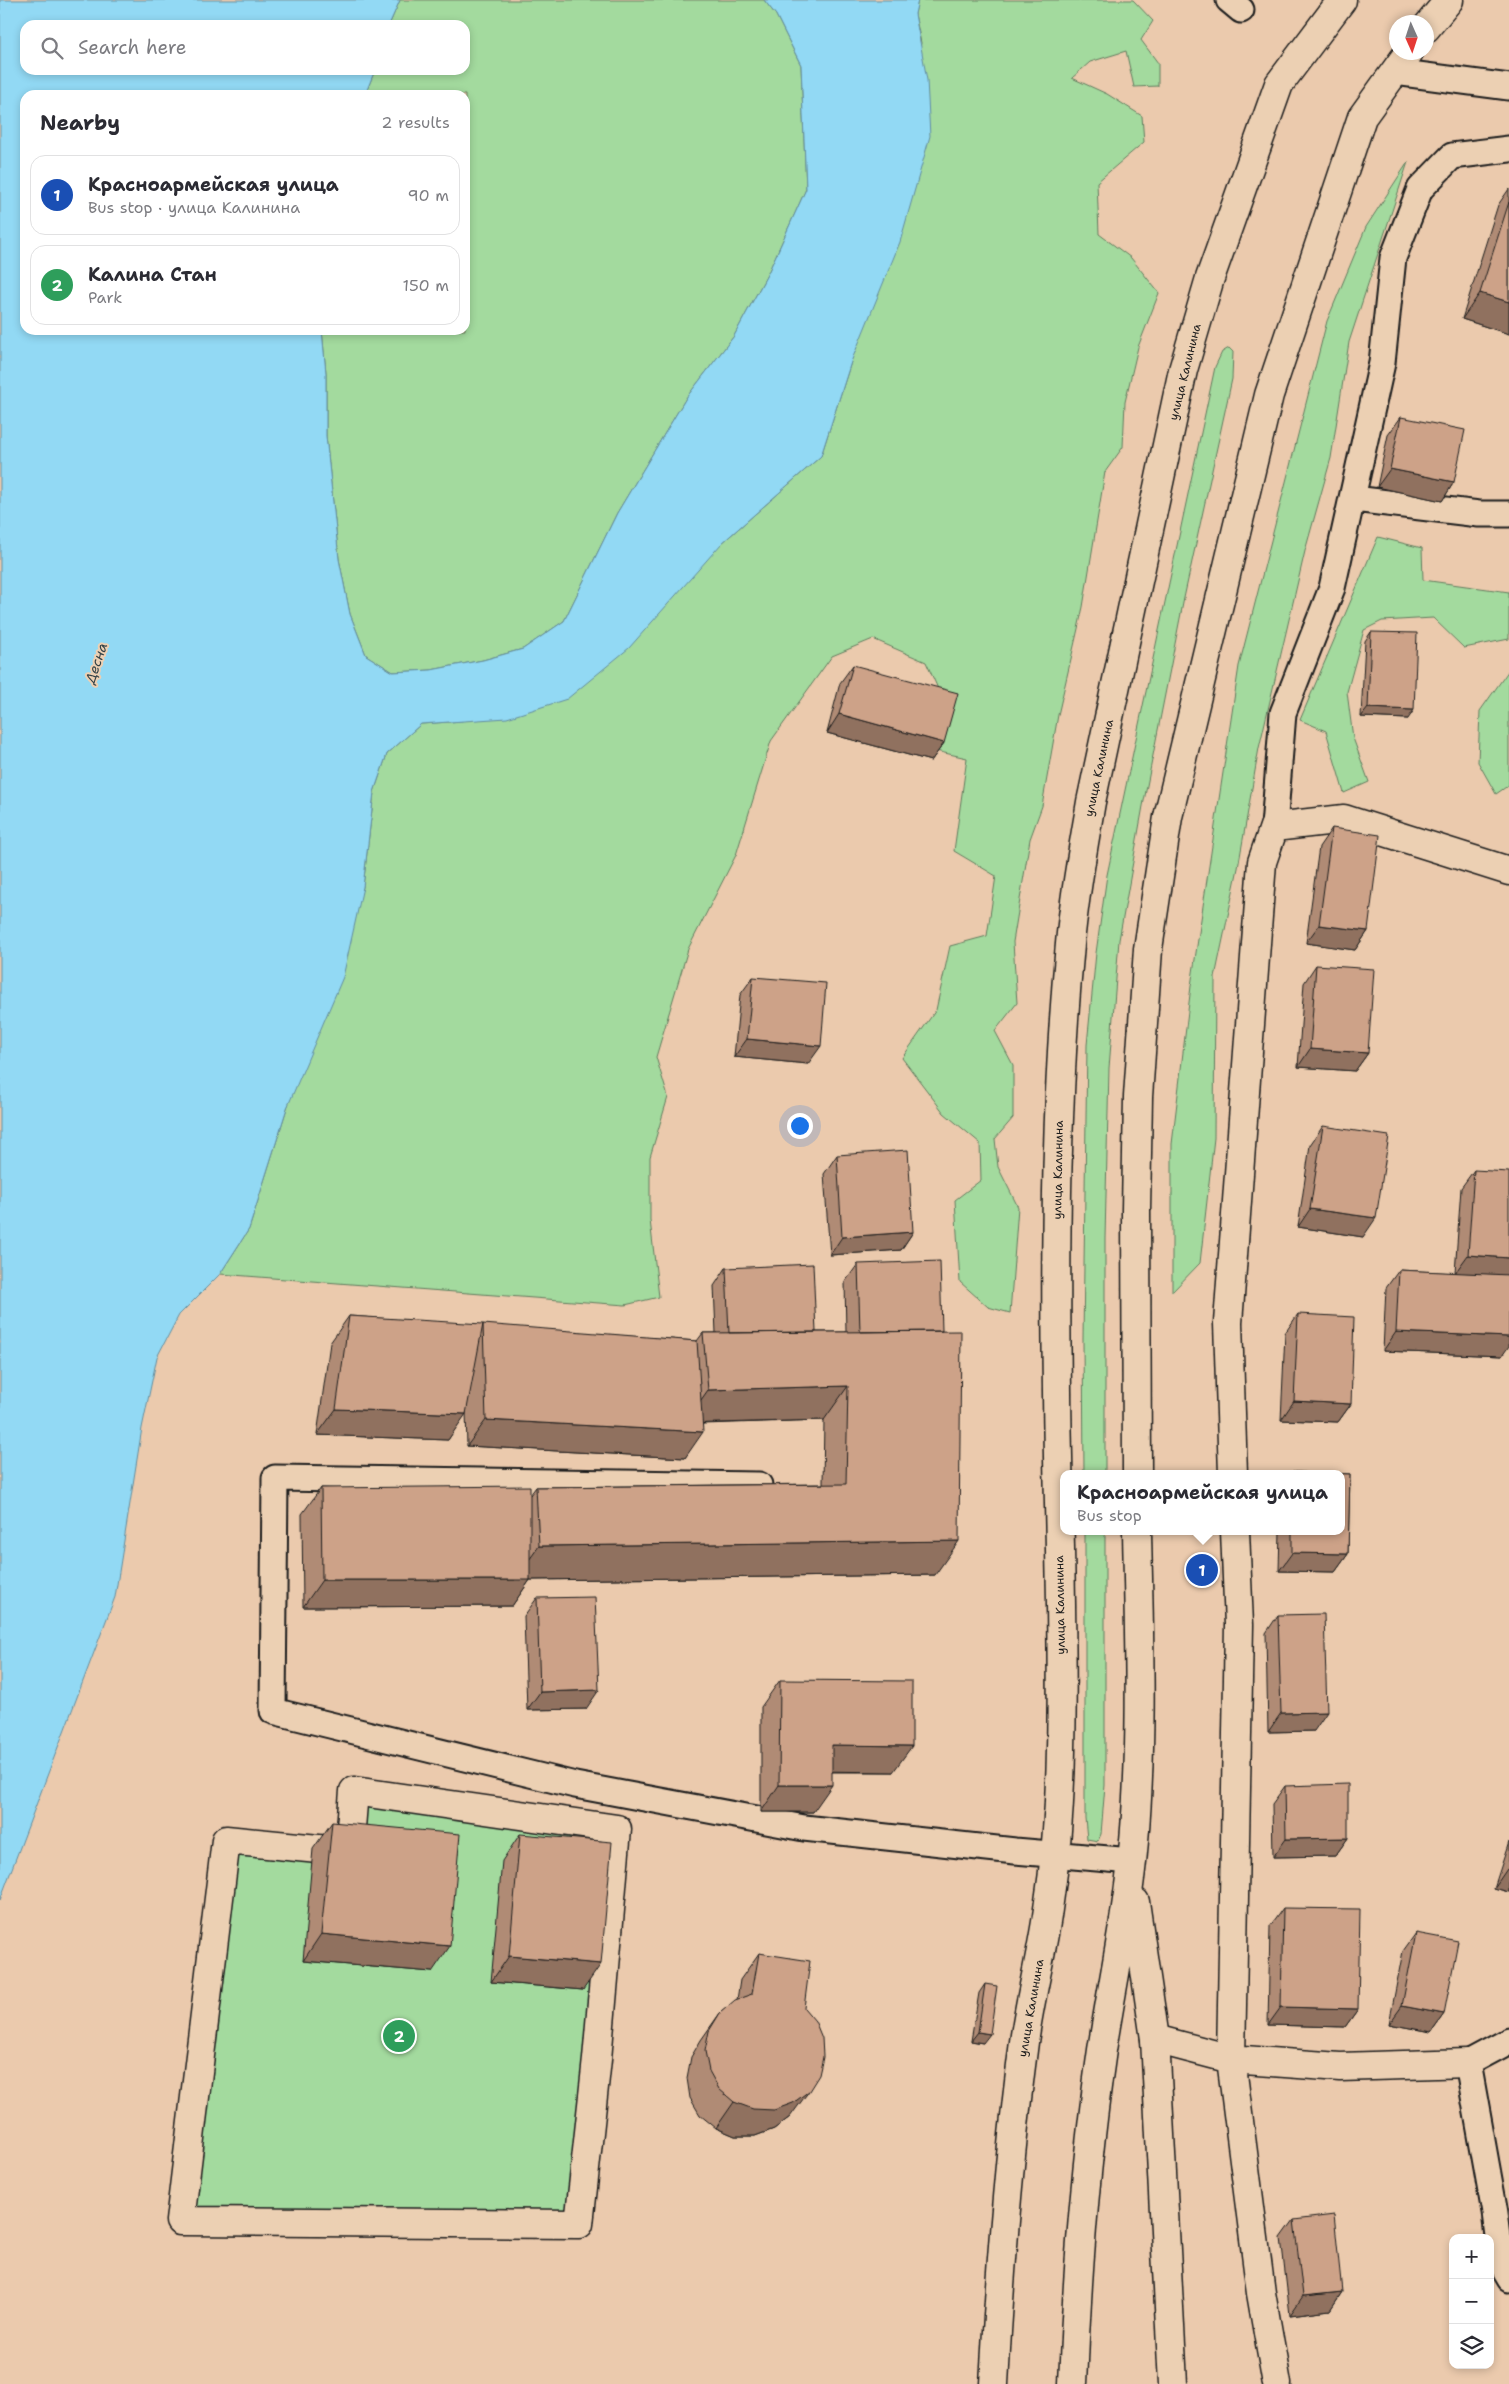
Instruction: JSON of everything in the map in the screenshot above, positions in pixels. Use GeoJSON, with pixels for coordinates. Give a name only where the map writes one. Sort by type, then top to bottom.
{"type":"FeatureCollection","features":[{"type":"Feature","properties":{"kind":"main road","name":"улица Калинина"},"geometry":{"type":"LineString","coordinates":[[994,2384],[1002,2238],[1009,2167],[1025,2036],[1048,1908],[1059,1792],[1062,1702],[1056,1321],[1060,1094],[1070,941],[1079,873],[1091,802],[1181,379],[1210,278],[1279,84],[1342,0]]}},
{"type":"Feature","properties":{"kind":"main road"},"geometry":{"type":"LineString","coordinates":[[1434,18],[1449,0]]}},
{"type":"Feature","properties":{"kind":"main road"},"geometry":{"type":"LineString","coordinates":[[1137,1470],[1134,1311],[1138,1097],[1148,949],[1168,817],[1269,395],[1362,117],[1402,62]]}},
{"type":"Feature","properties":{"kind":"main road"},"geometry":{"type":"LineString","coordinates":[[1234,1470],[1228,1322],[1262,862],[1274,827],[1344,818],[1509,871]]}},
{"type":"Feature","properties":{"kind":"main road"},"geometry":{"type":"LineString","coordinates":[[1073,2384],[1086,2175],[1102,2049],[1131,1871],[1139,1754],[1137,1535]]}},
{"type":"Feature","properties":{"kind":"main road"},"geometry":{"type":"LineString","coordinates":[[1235,1535],[1239,1624],[1231,2059],[1261,2293],[1277,2384]]}},
{"type":"Feature","properties":{"kind":"main road"},"geometry":{"type":"LineString","coordinates":[[354,1791],[617,1829],[597,2059],[579,2224],[180,2221],[226,1840],[349,1852],[354,1791]]}},
{"type":"Feature","properties":{"kind":"main road"},"geometry":{"type":"LineString","coordinates":[[1131,1871],[1155,2039],[1173,2384]]}},
{"type":"Feature","properties":{"kind":"main road"},"geometry":{"type":"LineString","coordinates":[[1155,2039],[1231,2059],[1340,2067],[1468,2063]]}},
{"type":"Feature","properties":{"kind":"lane"},"geometry":{"type":"LineString","coordinates":[[1402,62],[1509,87]]}},
{"type":"Feature","properties":{"kind":"lane"},"geometry":{"type":"LineString","coordinates":[[1274,827],[1283,713],[1332,588],[1354,499],[1382,363],[1393,258],[1420,189],[1452,156],[1509,149]]}},
{"type":"Feature","properties":{"kind":"lane"},"geometry":{"type":"LineString","coordinates":[[1354,499],[1479,514],[1509,514]]}},
{"type":"Feature","properties":{"kind":"lane"},"geometry":{"type":"LineString","coordinates":[[784,1486],[275,1478],[273,1711],[575,1784],[804,1828],[1054,1855],[1131,1871]]}},
{"type":"Feature","properties":{"kind":"lane"},"geometry":{"type":"LineString","coordinates":[[1509,2041],[1468,2063],[1502,2266],[1509,2279]]}},
{"type":"Feature","properties":{"kind":"green space"},"geometry":{"type":"Polygon","coordinates":[[[400,0],[764,0],[776,15],[801,65],[806,189],[768,273],[734,336],[686,398],[617,513],[564,621],[523,649],[483,660],[431,670],[393,672],[366,655],[350,614],[339,559],[326,436],[326,373],[322,335],[470,335],[470,90],[367,90],[373,75],[470,75],[470,20],[391,20],[400,0]]]}},
{"type":"Feature","properties":{"kind":"green space"},"geometry":{"type":"Polygon","coordinates":[[[918,0],[1133,0],[1153,21],[1141,40],[1158,63],[1158,86],[1134,87],[1126,51],[1090,62],[1072,78],[1107,94],[1142,116],[1144,142],[1097,182],[1099,234],[1131,258],[1159,293],[1138,347],[1125,402],[1123,447],[1105,472],[1083,607],[1058,715],[1042,806],[1030,839],[1013,942],[1017,1003],[995,1031],[1013,1065],[1013,1118],[995,1139],[998,1167],[1018,1207],[1010,1313],[988,1307],[960,1282],[955,1200],[981,1180],[980,1143],[944,1113],[902,1058],[936,1010],[950,946],[987,936],[996,876],[954,851],[967,758],[931,750],[939,691],[926,662],[873,639],[832,656],[771,741],[736,855],[688,949],[656,1057],[668,1097],[650,1157],[650,1220],[659,1297],[625,1305],[220,1274],[249,1229],[287,1108],[363,887],[374,792],[387,754],[421,724],[462,721],[722,543],[821,456],[851,362],[921,43],[915,14],[918,0]]]}},
{"type":"Feature","properties":{"kind":"green space"},"geometry":{"type":"Polygon","coordinates":[[[1408,162],[1349,342],[1331,458],[1305,551],[1259,748],[1238,868],[1215,977],[1214,1138],[1200,1263],[1172,1292],[1172,1144],[1191,986],[1239,666],[1327,321],[1366,227],[1408,162]]]}},
{"type":"Feature","properties":{"kind":"green space"},"geometry":{"type":"Polygon","coordinates":[[[1229,348],[1233,352],[1232,379],[1184,598],[1119,940],[1109,1068],[1105,1238],[1105,1470],[1084,1470],[1083,1339],[1087,1045],[1096,953],[1107,875],[1215,367],[1222,352],[1229,348]]]}},
{"type":"Feature","properties":{"kind":"green space"},"geometry":{"type":"Polygon","coordinates":[[[1378,537],[1422,548],[1423,580],[1509,592],[1509,639],[1464,648],[1433,618],[1382,621],[1364,630],[1347,692],[1353,738],[1369,782],[1344,793],[1326,731],[1300,720],[1378,537]]]}},
{"type":"Feature","properties":{"kind":"green space"},"geometry":{"type":"Polygon","coordinates":[[[1509,670],[1509,785],[1496,794],[1478,762],[1480,711],[1509,670]]]}},
{"type":"Feature","properties":{"kind":"green space"},"geometry":{"type":"Polygon","coordinates":[[[1085,1535],[1105,1535],[1105,1785],[1101,1834],[1098,1841],[1087,1839],[1085,1818],[1085,1535]]]}},
{"type":"Feature","properties":{"kind":"green space"},"geometry":{"type":"Polygon","coordinates":[[[354,1791],[614,1830],[579,2222],[180,2221],[226,1840],[349,1852],[354,1791]]]}},
{"type":"Feature","properties":{"kind":"water","name":"Десна"},"geometry":{"type":"Polygon","coordinates":[[[0,0],[400,0],[391,20],[20,20],[20,75],[373,75],[367,90],[20,90],[20,335],[322,335],[326,373],[326,436],[339,559],[350,614],[366,655],[393,672],[431,670],[483,660],[523,649],[564,621],[617,513],[686,398],[734,336],[768,273],[806,189],[801,65],[776,15],[764,0],[918,0],[915,14],[927,80],[930,136],[900,242],[851,362],[821,456],[722,543],[629,648],[567,699],[507,718],[421,724],[387,754],[374,792],[363,887],[343,977],[287,1108],[249,1229],[220,1274],[179,1315],[157,1357],[142,1428],[115,1597],[0,1900],[0,0]]]}},
{"type":"Feature","properties":{"kind":"building"},"geometry":{"type":"Polygon","coordinates":[[[1509,202],[1509,302],[1480,293],[1509,202]]]}},
{"type":"Feature","properties":{"kind":"building"},"geometry":{"type":"Polygon","coordinates":[[[1401,417],[1465,430],[1454,482],[1390,469],[1401,417]]]}},
{"type":"Feature","properties":{"kind":"building"},"geometry":{"type":"Polygon","coordinates":[[[1371,632],[1417,633],[1414,710],[1368,708],[1371,632]]]}},
{"type":"Feature","properties":{"kind":"building"},"geometry":{"type":"Polygon","coordinates":[[[853,665],[958,693],[944,743],[839,714],[853,665]]]}},
{"type":"Feature","properties":{"kind":"building"},"geometry":{"type":"Polygon","coordinates":[[[1332,828],[1380,835],[1368,931],[1319,925],[1332,828]]]}},
{"type":"Feature","properties":{"kind":"building"},"geometry":{"type":"Polygon","coordinates":[[[1316,965],[1374,969],[1368,1053],[1310,1049],[1316,965]]]}},
{"type":"Feature","properties":{"kind":"building"},"geometry":{"type":"Polygon","coordinates":[[[753,977],[826,983],[821,1046],[747,1039],[753,977]]]}},
{"type":"Feature","properties":{"kind":"building"},"geometry":{"type":"Polygon","coordinates":[[[1323,1126],[1389,1136],[1376,1218],[1310,1209],[1323,1126]]]}},
{"type":"Feature","properties":{"kind":"building"},"geometry":{"type":"Polygon","coordinates":[[[908,1150],[913,1232],[842,1237],[837,1155],[908,1150]]]}},
{"type":"Feature","properties":{"kind":"building"},"geometry":{"type":"Polygon","coordinates":[[[1474,1170],[1509,1172],[1509,1258],[1468,1255],[1474,1170]]]}},
{"type":"Feature","properties":{"kind":"building"},"geometry":{"type":"Polygon","coordinates":[[[940,1261],[942,1331],[860,1332],[858,1264],[940,1261]]]}},
{"type":"Feature","properties":{"kind":"building"},"geometry":{"type":"Polygon","coordinates":[[[813,1264],[816,1332],[729,1333],[726,1268],[813,1264]]]}},
{"type":"Feature","properties":{"kind":"building"},"geometry":{"type":"Polygon","coordinates":[[[1399,1270],[1509,1275],[1509,1337],[1396,1332],[1399,1270]]]}},
{"type":"Feature","properties":{"kind":"building"},"geometry":{"type":"Polygon","coordinates":[[[1298,1314],[1354,1317],[1351,1404],[1294,1401],[1298,1314]]]}},
{"type":"Feature","properties":{"kind":"building"},"geometry":{"type":"Polygon","coordinates":[[[349,1316],[483,1324],[466,1414],[336,1409],[349,1316]]]}},
{"type":"Feature","properties":{"kind":"building"},"geometry":{"type":"Polygon","coordinates":[[[483,1324],[697,1341],[703,1432],[486,1420],[483,1324]]]}},
{"type":"Feature","properties":{"kind":"building"},"geometry":{"type":"Polygon","coordinates":[[[961,1331],[959,1541],[539,1546],[536,1487],[846,1484],[848,1386],[708,1390],[703,1333],[961,1331]]]}},
{"type":"Feature","properties":{"kind":"building"},"geometry":{"type":"Polygon","coordinates":[[[1345,1474],[1350,1474],[1348,1554],[1292,1553],[1292,1535],[1345,1535],[1345,1474]]]}},
{"type":"Feature","properties":{"kind":"building"},"geometry":{"type":"Polygon","coordinates":[[[530,1486],[530,1580],[322,1580],[321,1488],[530,1486]]]}},
{"type":"Feature","properties":{"kind":"building"},"geometry":{"type":"Polygon","coordinates":[[[595,1597],[599,1690],[540,1692],[537,1598],[595,1597]]]}},
{"type":"Feature","properties":{"kind":"building"},"geometry":{"type":"Polygon","coordinates":[[[1324,1614],[1327,1712],[1281,1713],[1278,1615],[1324,1614]]]}},
{"type":"Feature","properties":{"kind":"building"},"geometry":{"type":"Polygon","coordinates":[[[780,1680],[912,1681],[912,1746],[832,1745],[832,1785],[779,1785],[780,1680]]]}},
{"type":"Feature","properties":{"kind":"building"},"geometry":{"type":"Polygon","coordinates":[[[1348,1784],[1348,1838],[1286,1839],[1285,1786],[1348,1784]]]}},
{"type":"Feature","properties":{"kind":"building"},"geometry":{"type":"Polygon","coordinates":[[[332,1822],[460,1834],[450,1946],[321,1934],[332,1822]]]}},
{"type":"Feature","properties":{"kind":"building"},"geometry":{"type":"Polygon","coordinates":[[[520,1834],[612,1842],[601,1964],[509,1956],[520,1834]]]}},
{"type":"Feature","properties":{"kind":"building"},"geometry":{"type":"Polygon","coordinates":[[[1283,1908],[1360,1909],[1358,2009],[1281,2007],[1283,1908]]]}},
{"type":"Feature","properties":{"kind":"building"},"geometry":{"type":"Polygon","coordinates":[[[1416,1933],[1458,1941],[1444,2014],[1402,2006],[1416,1933]]]}},
{"type":"Feature","properties":{"kind":"building"},"geometry":{"type":"Polygon","coordinates":[[[759,1953],[810,1961],[804,2008],[815,2021],[822,2038],[823,2057],[819,2075],[809,2091],[793,2103],[774,2110],[753,2109],[734,2102],[719,2089],[709,2071],[705,2051],[709,2031],[720,2013],[735,2000],[752,1994],[759,1953]]]}},
{"type":"Feature","properties":{"kind":"building"},"geometry":{"type":"Polygon","coordinates":[[[985,1984],[997,1986],[990,2034],[978,2032],[985,1984]]]}},
{"type":"Feature","properties":{"kind":"building"},"geometry":{"type":"Polygon","coordinates":[[[1334,2215],[1342,2292],[1303,2296],[1294,2220],[1334,2215]]]}},
{"type":"Feature","properties":{"kind":"place","name":"Красноармейская улица"},"geometry":{"type":"Point","coordinates":[1202,1570]}},
{"type":"Feature","properties":{"kind":"place","name":"Калина Стан"},"geometry":{"type":"Point","coordinates":[399,2036]}}]}
